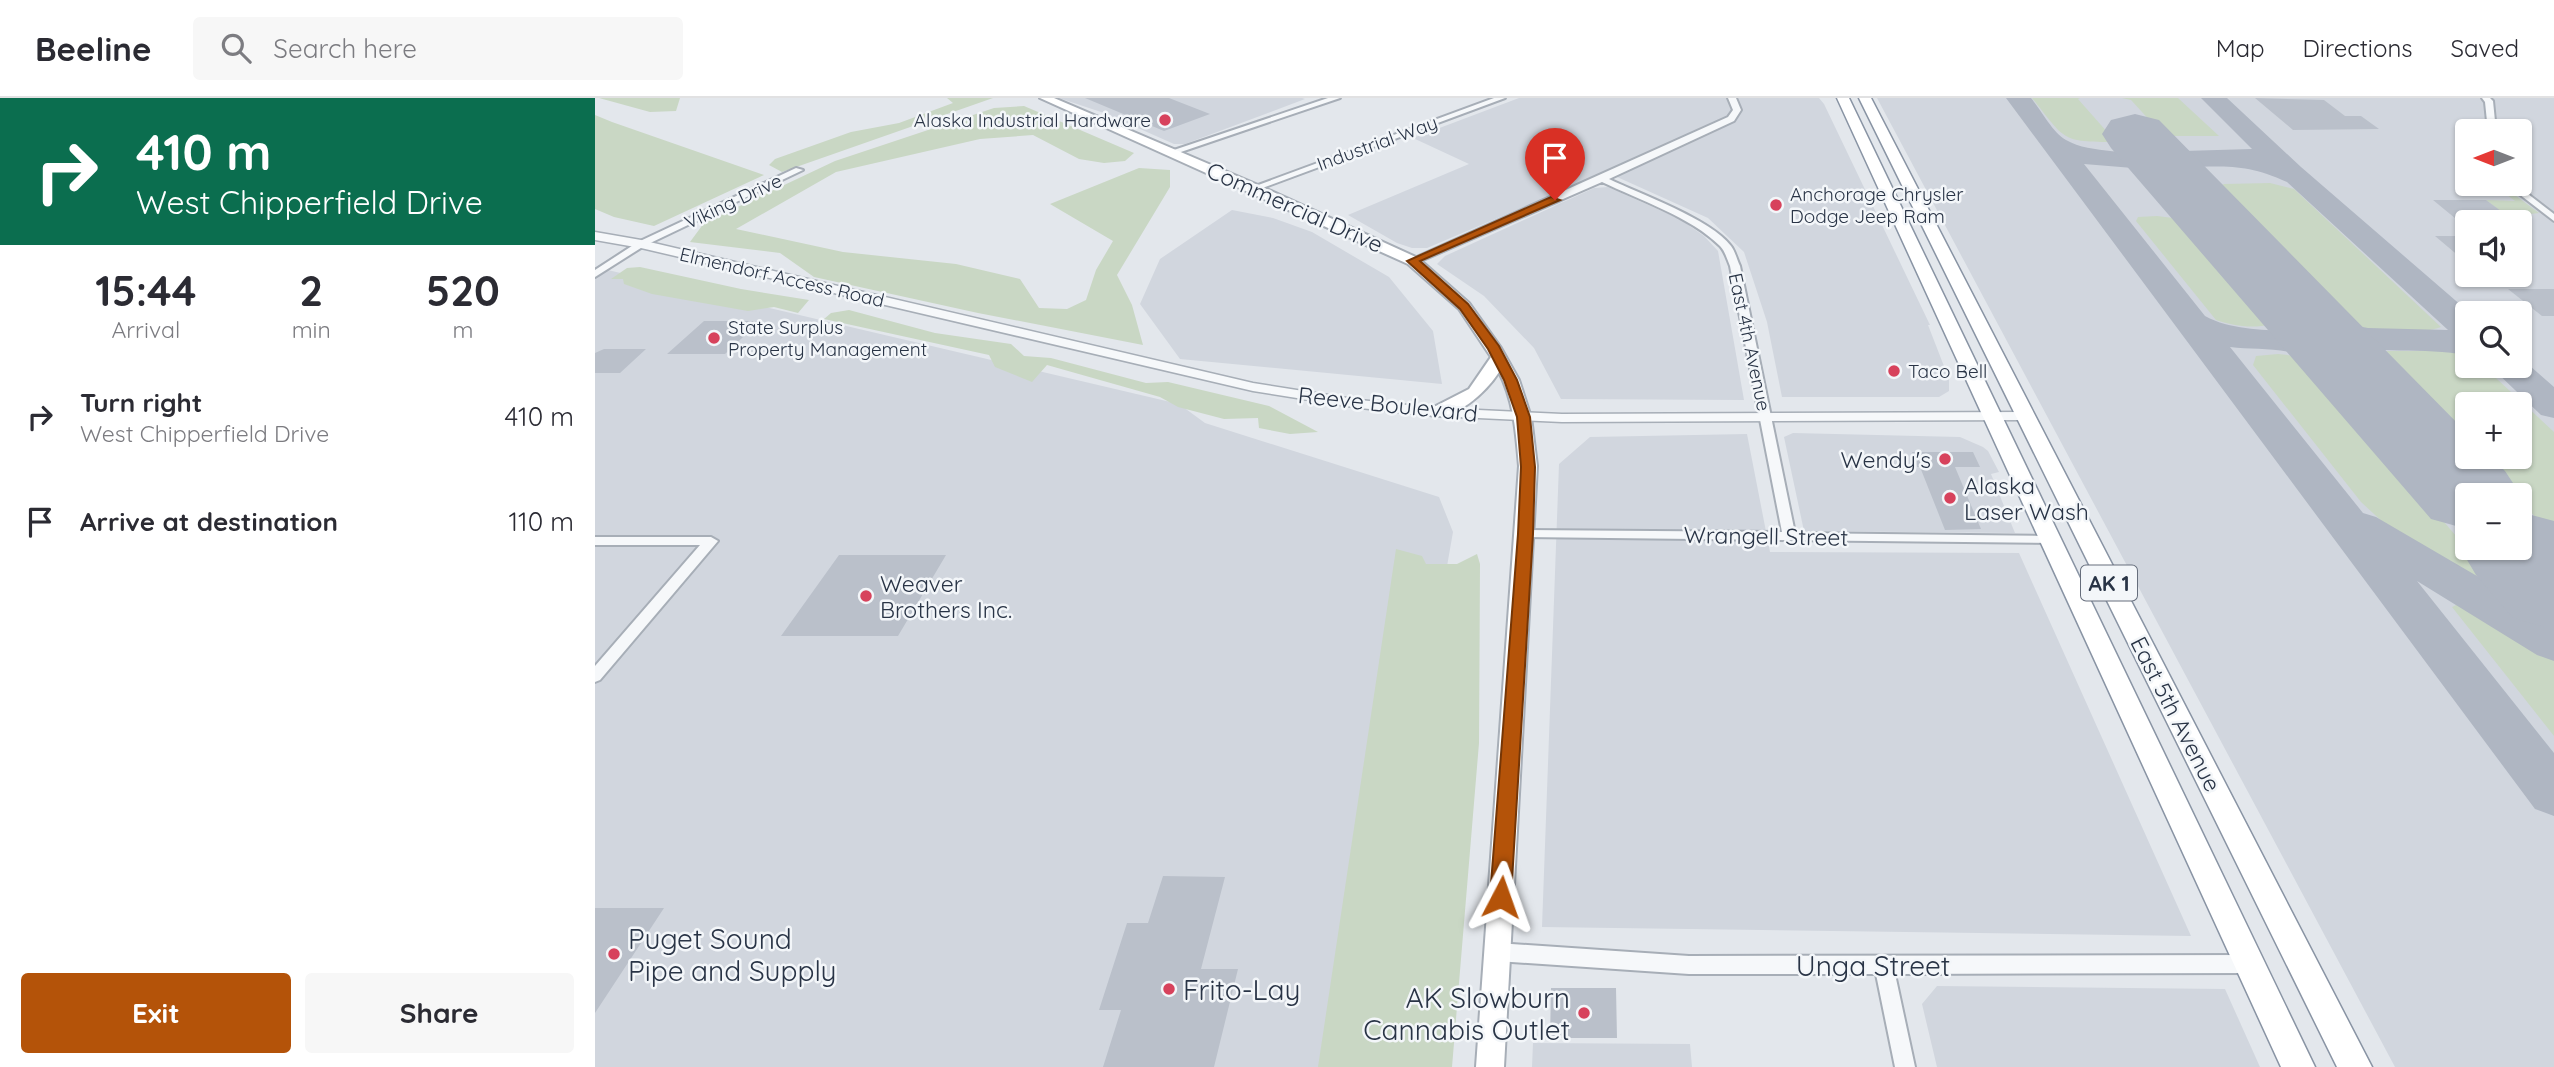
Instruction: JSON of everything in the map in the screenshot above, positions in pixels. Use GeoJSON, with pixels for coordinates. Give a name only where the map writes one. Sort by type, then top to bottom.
{"type":"FeatureCollection","features":[{"type":"Feature","properties":{"kind":"highway","name":"East 5th Avenue"},"geometry":{"type":"LineString","coordinates":[[1843,98],[2298,1067]]}},
{"type":"Feature","properties":{"kind":"highway","name":"East 5th Avenue"},"geometry":{"type":"LineString","coordinates":[[1865,98],[2355,1067]]}},
{"type":"Feature","properties":{"kind":"main road","name":"Commercial Drive"},"geometry":{"type":"LineString","coordinates":[[1045,98],[1254,188],[1413,261],[1464,306],[1499,357],[1511,380],[1523,417],[1528,467],[1490,1067]]}},
{"type":"Feature","properties":{"kind":"main road"},"geometry":{"type":"LineString","coordinates":[[1436,412],[1460,402],[1485,385],[1499,357]]}},
{"type":"Feature","properties":{"kind":"street","name":"Industrial Way"},"geometry":{"type":"LineString","coordinates":[[1254,188],[1501,98]]}},
{"type":"Feature","properties":{"kind":"street"},"geometry":{"type":"LineString","coordinates":[[1413,261],[1602,179],[1731,119],[1737,110],[1731,98]]}},
{"type":"Feature","properties":{"kind":"street"},"geometry":{"type":"LineString","coordinates":[[2486,98],[2489,101],[2491,119]]}},
{"type":"Feature","properties":{"kind":"street"},"geometry":{"type":"LineString","coordinates":[[1172,152],[1331,99]]}},
{"type":"Feature","properties":{"kind":"street","name":"Viking Drive"},"geometry":{"type":"LineString","coordinates":[[595,274],[641,244],[799,170]]}},
{"type":"Feature","properties":{"kind":"street","name":"East 4th Avenue"},"geometry":{"type":"LineString","coordinates":[[1602,179],[1685,218],[1727,247],[1735,266],[1790,536]]}},
{"type":"Feature","properties":{"kind":"street"},"geometry":{"type":"LineString","coordinates":[[2526,196],[2554,218]]}},
{"type":"Feature","properties":{"kind":"street","name":"Elmendorf Access Road"},"geometry":{"type":"LineString","coordinates":[[595,236],[641,244],[1010,331]]}},
{"type":"Feature","properties":{"kind":"street","name":"Reeve Boulevard"},"geometry":{"type":"LineString","coordinates":[[1010,331],[1253,387],[1360,404],[1436,412],[1523,417],[2025,415]]}},
{"type":"Feature","properties":{"kind":"street","name":"Wrangell Street"},"geometry":{"type":"LineString","coordinates":[[1525,534],[2050,540]]}},
{"type":"Feature","properties":{"kind":"street"},"geometry":{"type":"LineString","coordinates":[[595,541],[711,541],[595,676]]}},
{"type":"Feature","properties":{"kind":"street","name":"Unga Street"},"geometry":{"type":"LineString","coordinates":[[1497,952],[1689,965],[2250,964]]}},
{"type":"Feature","properties":{"kind":"street"},"geometry":{"type":"LineString","coordinates":[[1884,965],[1905,1067]]}},
{"type":"Feature","properties":{"kind":"shaded area"},"geometry":{"type":"Polygon","coordinates":[[[1059,98],[1305,99],[1185,144],[1174,144],[1104,113],[1059,98]]]}},
{"type":"Feature","properties":{"kind":"shaded area","name":"Anchorage Chrysler Dodge Jeep Ram"},"geometry":{"type":"Polygon","coordinates":[[[1519,98],[1819,98],[1930,325],[1949,379],[1949,391],[1939,397],[1782,397],[1767,322],[1744,252],[1708,218],[1606,172],[1427,248],[1412,248],[1397,243],[1348,215],[1469,164],[1413,138],[1519,98]]]}},
{"type":"Feature","properties":{"kind":"shaded area"},"geometry":{"type":"Polygon","coordinates":[[[1877,98],[2554,98],[2554,1067],[2395,1067],[1877,98]]]}},
{"type":"Feature","properties":{"kind":"shaded area"},"geometry":{"type":"Polygon","coordinates":[[[1608,187],[1680,219],[1704,236],[1718,251],[1744,400],[1561,399],[1534,348],[1484,296],[1437,264],[1445,256],[1594,188],[1608,187]]]}},
{"type":"Feature","properties":{"kind":"shaded area"},"geometry":{"type":"Polygon","coordinates":[[[1232,210],[1273,218],[1312,232],[1389,277],[1433,331],[1442,384],[1180,359],[1140,304],[1160,259],[1232,210]]]}},
{"type":"Feature","properties":{"kind":"shaded area"},"geometry":{"type":"Polygon","coordinates":[[[595,267],[1179,404],[1205,423],[1439,497],[1453,532],[1423,703],[1378,1067],[595,1067],[595,267]]]}},
{"type":"Feature","properties":{"kind":"shaded area"},"geometry":{"type":"Polygon","coordinates":[[[1793,433],[1960,437],[1983,447],[1999,472],[1991,474],[2015,533],[1804,531],[1784,437],[1793,433]]]}},
{"type":"Feature","properties":{"kind":"shaded area"},"geometry":{"type":"Polygon","coordinates":[[[1747,434],[1770,552],[2019,553],[2191,936],[1542,927],[1559,464],[1590,437],[1747,434]]]}},
{"type":"Feature","properties":{"kind":"shaded area"},"geometry":{"type":"Polygon","coordinates":[[[1937,986],[2225,989],[2260,1067],[1937,1067],[1922,1004],[1937,986]]]}},
{"type":"Feature","properties":{"kind":"shaded area"},"geometry":{"type":"Polygon","coordinates":[[[1533,1043],[1690,1044],[1692,1067],[1532,1067],[1533,1043]]]}},
{"type":"Feature","properties":{"kind":"green space"},"geometry":{"type":"Polygon","coordinates":[[[599,98],[680,98],[676,111],[650,112],[599,98]]]}},
{"type":"Feature","properties":{"kind":"green space"},"geometry":{"type":"Polygon","coordinates":[[[947,98],[993,98],[782,172],[769,165],[775,159],[851,132],[899,123],[953,103],[947,98]]]}},
{"type":"Feature","properties":{"kind":"green space"},"geometry":{"type":"Polygon","coordinates":[[[2032,98],[2080,98],[2078,99],[2116,142],[2084,141],[2066,136],[2032,98]]]}},
{"type":"Feature","properties":{"kind":"green space"},"geometry":{"type":"Polygon","coordinates":[[[2122,98],[2178,98],[2219,136],[2164,136],[2131,100],[2122,98]]]}},
{"type":"Feature","properties":{"kind":"green space"},"geometry":{"type":"Polygon","coordinates":[[[1024,106],[1134,153],[1125,161],[1104,163],[1079,159],[1033,135],[980,139],[836,172],[736,229],[843,252],[956,264],[1020,279],[1039,308],[1067,309],[1086,300],[1096,270],[1113,241],[1050,204],[1139,168],[1170,170],[1170,187],[1117,275],[1132,305],[1143,345],[814,277],[780,253],[690,242],[704,223],[835,161],[994,108],[1024,106]]]}},
{"type":"Feature","properties":{"kind":"green space"},"geometry":{"type":"Polygon","coordinates":[[[595,115],[764,175],[654,226],[614,217],[595,209],[595,115]]]}},
{"type":"Feature","properties":{"kind":"green space"},"geometry":{"type":"Polygon","coordinates":[[[2270,183],[2294,189],[2441,327],[2417,332],[2390,332],[2340,321],[2216,188],[2224,184],[2270,183]]]}},
{"type":"Feature","properties":{"kind":"green space"},"geometry":{"type":"Polygon","coordinates":[[[2509,196],[2516,196],[2539,213],[2532,214],[2532,210],[2499,210],[2486,200],[2515,201],[2509,196]]]}},
{"type":"Feature","properties":{"kind":"green space"},"geometry":{"type":"Polygon","coordinates":[[[2138,217],[2173,218],[2186,224],[2270,316],[2272,324],[2244,326],[2216,320],[2136,221],[2138,217]]]}},
{"type":"Feature","properties":{"kind":"green space"},"geometry":{"type":"Polygon","coordinates":[[[640,267],[741,289],[809,300],[798,313],[774,307],[748,311],[652,294],[624,284],[623,279],[611,279],[627,268],[640,267]]]}},
{"type":"Feature","properties":{"kind":"green space"},"geometry":{"type":"Polygon","coordinates":[[[849,310],[935,333],[1011,344],[1024,356],[1051,358],[1146,383],[1168,382],[1269,406],[1318,432],[1290,434],[1259,428],[1258,418],[1224,419],[1178,407],[1160,397],[1047,365],[1032,382],[995,367],[989,355],[824,319],[831,313],[849,310]]]}},
{"type":"Feature","properties":{"kind":"green space"},"geometry":{"type":"Polygon","coordinates":[[[2387,351],[2455,351],[2455,378],[2496,378],[2511,392],[2455,392],[2455,435],[2379,357],[2387,351]]]}},
{"type":"Feature","properties":{"kind":"green space"},"geometry":{"type":"Polygon","coordinates":[[[2256,356],[2296,356],[2308,362],[2455,535],[2455,560],[2476,560],[2496,583],[2488,586],[2387,526],[2361,502],[2253,365],[2256,356]]]}},
{"type":"Feature","properties":{"kind":"green space"},"geometry":{"type":"Polygon","coordinates":[[[2532,412],[2554,432],[2554,536],[2532,513],[2532,483],[2502,483],[2489,469],[2532,469],[2532,412]]]}},
{"type":"Feature","properties":{"kind":"green space"},"geometry":{"type":"Polygon","coordinates":[[[1396,549],[1422,556],[1426,564],[1457,564],[1477,554],[1480,564],[1479,743],[1452,1067],[1318,1067],[1396,549]]]}},
{"type":"Feature","properties":{"kind":"green space"},"geometry":{"type":"Polygon","coordinates":[[[2458,604],[2478,612],[2554,660],[2554,736],[2452,607],[2458,604]]]}},
{"type":"Feature","properties":{"kind":"building","name":"Alaska Industrial Hardware"},"geometry":{"type":"Polygon","coordinates":[[[1085,98],[1169,98],[1210,114],[1164,131],[1085,98]]]}},
{"type":"Feature","properties":{"kind":"building"},"geometry":{"type":"Polygon","coordinates":[[[2255,98],[2324,100],[2345,116],[2361,116],[2379,129],[2293,130],[2255,98]]]}},
{"type":"Feature","properties":{"kind":"building"},"geometry":{"type":"Polygon","coordinates":[[[2433,200],[2486,200],[2500,210],[2455,210],[2455,218],[2433,200]]]}},
{"type":"Feature","properties":{"kind":"building"},"geometry":{"type":"Polygon","coordinates":[[[2435,236],[2455,236],[2455,253],[2435,236]]]}},
{"type":"Feature","properties":{"kind":"building"},"geometry":{"type":"Polygon","coordinates":[[[2508,289],[2554,289],[2554,316],[2542,316],[2532,308],[2532,301],[2523,301],[2508,289]]]}},
{"type":"Feature","properties":{"kind":"building","name":"State Surplus Property Management"},"geometry":{"type":"Polygon","coordinates":[[[704,321],[760,321],[725,354],[667,354],[704,321]]]}},
{"type":"Feature","properties":{"kind":"building"},"geometry":{"type":"Polygon","coordinates":[[[604,349],[646,349],[620,373],[595,373],[595,353],[604,349]]]}},
{"type":"Feature","properties":{"kind":"building"},"geometry":{"type":"Polygon","coordinates":[[[1912,452],[1973,452],[1980,467],[1955,467],[1981,529],[1945,530],[1912,452]]]}},
{"type":"Feature","properties":{"kind":"building","name":"Weaver Brothers Inc."},"geometry":{"type":"Polygon","coordinates":[[[839,555],[946,555],[898,636],[781,636],[839,555]]]}},
{"type":"Feature","properties":{"kind":"building","name":"Frito-Lay"},"geometry":{"type":"Polygon","coordinates":[[[1163,876],[1225,877],[1201,969],[1238,969],[1214,1067],[1103,1067],[1121,1010],[1099,1010],[1127,923],[1148,923],[1163,876]]]}},
{"type":"Feature","properties":{"kind":"building","name":"Puget Sound Pipe and Supply"},"geometry":{"type":"Polygon","coordinates":[[[595,908],[664,908],[595,1013],[595,908]]]}},
{"type":"Feature","properties":{"kind":"building","name":"AK Slowburn Cannabis Outlet"},"geometry":{"type":"Polygon","coordinates":[[[1551,988],[1616,988],[1617,1038],[1550,1038],[1551,988]]]}},
{"type":"Feature","properties":{"kind":"taxiway"},"geometry":{"type":"LineString","coordinates":[[2018,98],[2054,145]]}},
{"type":"Feature","properties":{"kind":"taxiway"},"geometry":{"type":"LineString","coordinates":[[2213,98],[2287,167]]}},
{"type":"Feature","properties":{"kind":"taxiway"},"geometry":{"type":"LineString","coordinates":[[2054,145],[2083,156],[2138,160],[2173,174],[2174,164],[2183,159],[2238,158]]}},
{"type":"Feature","properties":{"kind":"taxiway"},"geometry":{"type":"LineString","coordinates":[[2054,145],[2191,322]]}},
{"type":"Feature","properties":{"kind":"taxiway"},"geometry":{"type":"LineString","coordinates":[[2238,158],[2262,157]]}},
{"type":"Feature","properties":{"kind":"taxiway"},"geometry":{"type":"LineString","coordinates":[[2238,158],[2268,163],[2297,176],[2455,318]]}},
{"type":"Feature","properties":{"kind":"taxiway"},"geometry":{"type":"LineString","coordinates":[[2310,321],[2329,331],[2368,339],[2427,339],[2455,342]]}},
{"type":"Feature","properties":{"kind":"taxiway"},"geometry":{"type":"LineString","coordinates":[[2191,322],[2202,329],[2229,337],[2306,345],[2327,353],[2352,369]]}},
{"type":"Feature","properties":{"kind":"taxiway"},"geometry":{"type":"LineString","coordinates":[[2191,322],[2554,793]]}},
{"type":"Feature","properties":{"kind":"taxiway"},"geometry":{"type":"LineString","coordinates":[[2521,378],[2554,407]]}},
{"type":"Feature","properties":{"kind":"taxiway"},"geometry":{"type":"LineString","coordinates":[[2361,527],[2554,643]]}},
{"type":"Feature","properties":{"kind":"runway"},"geometry":{"type":"LineString","coordinates":[[2135,134],[2457,483]]}},
{"type":"Feature","properties":{"kind":"runway"},"geometry":{"type":"LineString","coordinates":[[2527,560],[2554,589]]}},
{"type":"Feature","properties":{"kind":"place","name":"Alaska Industrial Hardware"},"geometry":{"type":"Point","coordinates":[1165,120]}},
{"type":"Feature","properties":{"kind":"place","name":"Anchorage Chrysler Dodge Jeep Ram"},"geometry":{"type":"Point","coordinates":[1776,205]}},
{"type":"Feature","properties":{"kind":"place","name":"State Surplus Property Management"},"geometry":{"type":"Point","coordinates":[714,338]}},
{"type":"Feature","properties":{"kind":"place","name":"Taco Bell"},"geometry":{"type":"Point","coordinates":[1894,371]}},
{"type":"Feature","properties":{"kind":"place","name":"Wendy's"},"geometry":{"type":"Point","coordinates":[1945,459]}},
{"type":"Feature","properties":{"kind":"place","name":"Alaska Laser Wash"},"geometry":{"type":"Point","coordinates":[1950,498]}},
{"type":"Feature","properties":{"kind":"place","name":"Weaver Brothers Inc."},"geometry":{"type":"Point","coordinates":[866,596]}},
{"type":"Feature","properties":{"kind":"place","name":"Puget Sound Pipe and Supply"},"geometry":{"type":"Point","coordinates":[614,954]}},
{"type":"Feature","properties":{"kind":"place","name":"Frito-Lay"},"geometry":{"type":"Point","coordinates":[1169,989]}},
{"type":"Feature","properties":{"kind":"place","name":"AK Slowburn Cannabis Outlet"},"geometry":{"type":"Point","coordinates":[1584,1013]}},
{"type":"Feature","properties":{"kind":"route"},"geometry":{"type":"LineString","coordinates":[[1501,897],[1525,534],[1528,467],[1523,417],[1511,380],[1495,348],[1464,306],[1413,261],[1555,200]]}}]}
